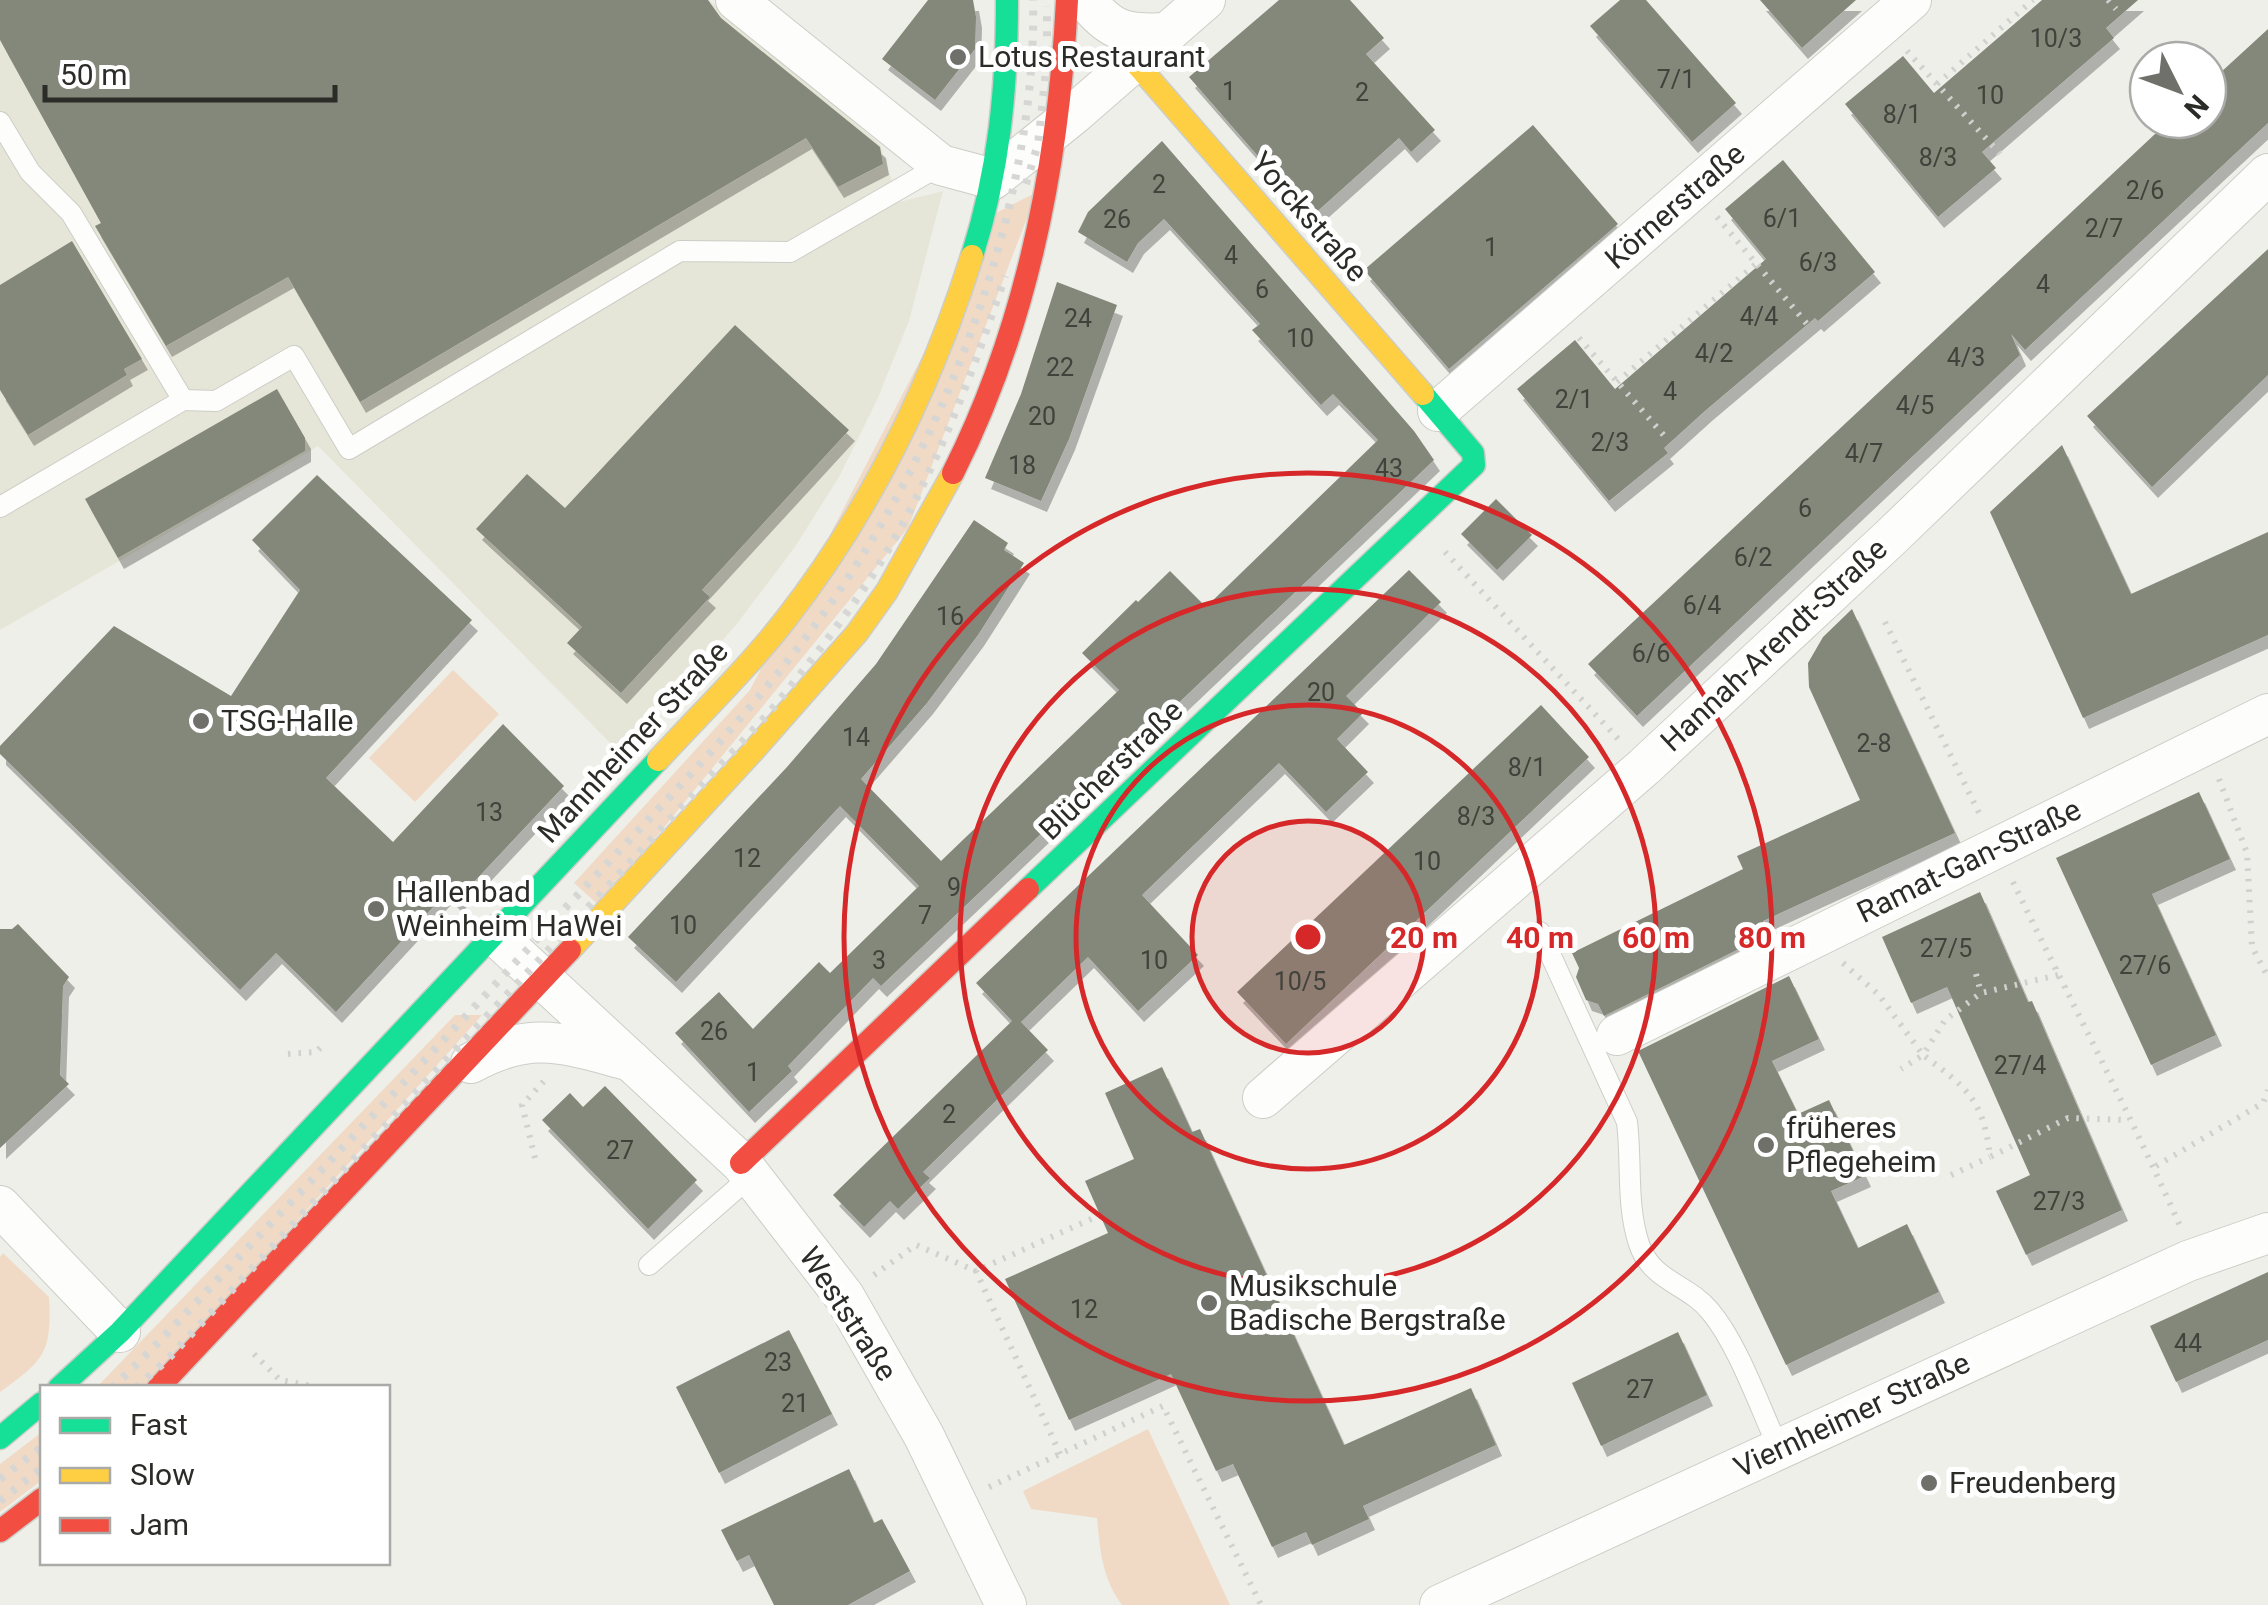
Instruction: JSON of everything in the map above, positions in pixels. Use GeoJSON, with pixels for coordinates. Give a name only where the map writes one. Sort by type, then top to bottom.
{"type":"FeatureCollection","features":[{"type":"Feature","properties":{"kind":"main road","name":"Mannheimer Straße"},"geometry":{"type":"LineString","coordinates":[[62,1385],[120,1332],[759,652],[830,559],[868,495],[938,351],[967,270],[994,179],[1006,91],[1007,0]]}},
{"type":"Feature","properties":{"kind":"main road"},"geometry":{"type":"LineString","coordinates":[[161,1385],[544,979],[806,692],[885,593],[954,470],[1008,338],[1044,207],[1058,128],[1067,58],[1067,0]]}},
{"type":"Feature","properties":{"kind":"main road","name":"Yorckstraße"},"geometry":{"type":"LineString","coordinates":[[1134,61],[1438,412]]}},
{"type":"Feature","properties":{"kind":"main road","name":"Blücherstraße"},"geometry":{"type":"LineString","coordinates":[[746,1170],[1474,465],[1473,453],[1438,412]]}},
{"type":"Feature","properties":{"kind":"main road"},"geometry":{"type":"LineString","coordinates":[[0,1438],[40,1404]]}},
{"type":"Feature","properties":{"kind":"main road"},"geometry":{"type":"LineString","coordinates":[[0,1531],[40,1501]]}},
{"type":"Feature","properties":{"kind":"street"},"geometry":{"type":"LineString","coordinates":[[736,0],[941,165],[994,179],[1204,0]]}},
{"type":"Feature","properties":{"kind":"street"},"geometry":{"type":"LineString","coordinates":[[1086,0],[1098,16],[1132,35],[1167,33]]}},
{"type":"Feature","properties":{"kind":"street","name":"Körnerstraße"},"geometry":{"type":"LineString","coordinates":[[1438,412],[1897,12]]}},
{"type":"Feature","properties":{"kind":"street","name":"Hannah-Arendt-Straße"},"geometry":{"type":"LineString","coordinates":[[1263,1098],[1644,767],[1890,538],[2268,174]]}},
{"type":"Feature","properties":{"kind":"street","name":"Ramat-Gan-Straße"},"geometry":{"type":"LineString","coordinates":[[1616,1035],[2268,714]]}},
{"type":"Feature","properties":{"kind":"street","name":"Weststraße"},"geometry":{"type":"LineString","coordinates":[[495,934],[746,1170],[844,1296],[924,1436],[1006,1605]]}},
{"type":"Feature","properties":{"kind":"street"},"geometry":{"type":"LineString","coordinates":[[460,1069],[502,1046],[539,1040],[634,1062]]}},
{"type":"Feature","properties":{"kind":"street"},"geometry":{"type":"LineString","coordinates":[[0,1206],[120,1332]]}},
{"type":"Feature","properties":{"kind":"street","name":"Viernheimer Straße"},"geometry":{"type":"LineString","coordinates":[[1440,1605],[2195,1258],[2268,1233]]}},
{"type":"Feature","properties":{"kind":"lane"},"geometry":{"type":"LineString","coordinates":[[0,122],[30,172],[71,213],[183,400]]}},
{"type":"Feature","properties":{"kind":"lane"},"geometry":{"type":"LineString","coordinates":[[0,507],[183,400],[216,402],[294,356],[349,449],[680,251],[790,252],[941,165]]}},
{"type":"Feature","properties":{"kind":"lane"},"geometry":{"type":"LineString","coordinates":[[1540,932],[1627,1122],[1631,1154],[1629,1199],[1639,1246],[1651,1269],[1670,1284],[1694,1295],[1724,1330],[1779,1449]]}},
{"type":"Feature","properties":{"kind":"lane"},"geometry":{"type":"LineString","coordinates":[[649,1265],[746,1170]]}},
{"type":"Feature","properties":{"kind":"path"},"geometry":{"type":"LineString","coordinates":[[1936,84],[2033,0]]}},
{"type":"Feature","properties":{"kind":"path"},"geometry":{"type":"LineString","coordinates":[[2108,0],[2116,9]]}},
{"type":"Feature","properties":{"kind":"path"},"geometry":{"type":"LineString","coordinates":[[1897,12],[1936,84],[2000,154]]}},
{"type":"Feature","properties":{"kind":"path"},"geometry":{"type":"LineString","coordinates":[[1694,189],[1807,324]]}},
{"type":"Feature","properties":{"kind":"path"},"geometry":{"type":"LineString","coordinates":[[1617,382],[1756,264]]}},
{"type":"Feature","properties":{"kind":"path"},"geometry":{"type":"LineString","coordinates":[[1554,311],[1668,438]]}},
{"type":"Feature","properties":{"kind":"path"},"geometry":{"type":"LineString","coordinates":[[1417,521],[1644,767]]}},
{"type":"Feature","properties":{"kind":"path"},"geometry":{"type":"LineString","coordinates":[[1885,622],[2155,1166],[2195,1258]]}},
{"type":"Feature","properties":{"kind":"path"},"geometry":{"type":"LineString","coordinates":[[2206,746],[2247,854],[2252,947],[2268,977]]}},
{"type":"Feature","properties":{"kind":"path"},"geometry":{"type":"LineString","coordinates":[[1812,936],[1879,995],[1923,1055],[1960,1082],[1986,1121],[1990,1156]]}},
{"type":"Feature","properties":{"kind":"path"},"geometry":{"type":"LineString","coordinates":[[1976,974],[1981,994]]}},
{"type":"Feature","properties":{"kind":"path"},"geometry":{"type":"LineString","coordinates":[[1900,1069],[1923,1055],[1945,1020],[1981,994],[2058,974]]}},
{"type":"Feature","properties":{"kind":"path"},"geometry":{"type":"LineString","coordinates":[[288,1054],[316,1052],[330,1039]]}},
{"type":"Feature","properties":{"kind":"path"},"geometry":{"type":"LineString","coordinates":[[535,1158],[522,1106],[546,1080]]}},
{"type":"Feature","properties":{"kind":"path"},"geometry":{"type":"LineString","coordinates":[[2155,1166],[2263,1104],[2268,1090]]}},
{"type":"Feature","properties":{"kind":"path"},"geometry":{"type":"LineString","coordinates":[[1950,1174],[2068,1118],[2129,1120]]}},
{"type":"Feature","properties":{"kind":"path"},"geometry":{"type":"LineString","coordinates":[[976,1271],[1100,1215]]}},
{"type":"Feature","properties":{"kind":"path"},"geometry":{"type":"LineString","coordinates":[[910,1249],[916,1245],[976,1271],[1060,1454]]}},
{"type":"Feature","properties":{"kind":"path"},"geometry":{"type":"LineString","coordinates":[[250,1349],[280,1380],[306,1385]]}},
{"type":"Feature","properties":{"kind":"path"},"geometry":{"type":"LineString","coordinates":[[956,1502],[1163,1406],[1261,1605]]}},
{"type":"Feature","properties":{"kind":"shaded area"},"geometry":{"type":"Polygon","coordinates":[[[0,0],[709,0],[880,144],[899,202],[943,191],[909,321],[877,400],[839,477],[795,547],[736,625],[621,754],[318,446],[0,630],[0,0]]]}},
{"type":"Feature","properties":{"kind":"shaded area"},"geometry":{"type":"Polygon","coordinates":[[[1037,192],[908,528],[600,906],[574,883],[750,690],[996,213],[1037,192]]]}},
{"type":"Feature","properties":{"kind":"shaded area"},"geometry":{"type":"Polygon","coordinates":[[[453,670],[499,714],[415,802],[369,758],[453,670]]]}},
{"type":"Feature","properties":{"kind":"shaded area"},"geometry":{"type":"Polygon","coordinates":[[[455,1015],[482,1015],[150,1385],[99,1385],[455,1015]]]}},
{"type":"Feature","properties":{"kind":"shaded area"},"geometry":{"type":"Polygon","coordinates":[[[3,1253],[49,1297],[50,1316],[42,1354],[27,1372],[0,1392],[0,1257],[3,1253]]]}},
{"type":"Feature","properties":{"kind":"shaded area"},"geometry":{"type":"Polygon","coordinates":[[[1148,1429],[1230,1605],[1122,1605],[1106,1574],[1097,1518],[1031,1509],[1023,1491],[1148,1429]]]}},
{"type":"Feature","properties":{"kind":"shaded area"},"geometry":{"type":"Polygon","coordinates":[[[40,1434],[40,1482],[0,1512],[0,1464],[40,1434]]]}},
{"type":"Feature","properties":{"kind":"building"},"geometry":{"type":"Polygon","coordinates":[[[0,0],[708,0],[721,18],[880,147],[883,164],[838,187],[806,138],[360,402],[288,277],[166,346],[95,226],[101,223],[0,40],[0,0]]]}},
{"type":"Feature","properties":{"kind":"building"},"geometry":{"type":"Polygon","coordinates":[[[928,0],[973,0],[976,17],[975,49],[935,100],[882,59],[928,0]]]}},
{"type":"Feature","properties":{"kind":"building"},"geometry":{"type":"Polygon","coordinates":[[[1279,0],[1350,0],[1384,38],[1366,54],[1435,130],[1411,152],[1399,138],[1311,217],[1189,77],[1279,0]]]}},
{"type":"Feature","properties":{"kind":"building"},"geometry":{"type":"Polygon","coordinates":[[[1620,0],[1646,0],[1736,103],[1692,142],[1590,26],[1620,0]]]}},
{"type":"Feature","properties":{"kind":"building"},"geometry":{"type":"Polygon","coordinates":[[[1760,0],[1856,0],[1802,48],[1760,0]]]}},
{"type":"Feature","properties":{"kind":"building"},"geometry":{"type":"Polygon","coordinates":[[[2042,0],[2138,0],[2106,28],[2114,38],[1982,152],[1996,168],[1938,217],[1845,104],[1903,56],[1934,93],[2042,0]]]}},
{"type":"Feature","properties":{"kind":"building"},"geometry":{"type":"Polygon","coordinates":[[[2268,29],[2268,123],[2025,350],[2011,334],[2020,355],[1637,716],[1588,664],[2149,140],[2228,140],[2228,66],[2268,29]]]}},
{"type":"Feature","properties":{"kind":"building"},"geometry":{"type":"Polygon","coordinates":[[[1533,125],[1618,224],[1449,369],[1364,270],[1533,125]]]}},
{"type":"Feature","properties":{"kind":"building"},"geometry":{"type":"Polygon","coordinates":[[[1162,141],[1414,431],[1434,460],[881,986],[873,978],[788,1066],[792,1071],[749,1112],[675,1033],[719,992],[753,1029],[819,962],[830,973],[919,886],[840,806],[676,982],[628,937],[787,767],[876,664],[974,520],[1008,543],[1004,550],[1024,563],[978,635],[927,703],[861,779],[941,861],[1119,690],[1082,653],[1136,600],[1170,571],[1206,607],[1378,440],[1333,394],[1321,405],[1252,330],[1260,324],[1164,219],[1138,243],[1127,262],[1078,232],[1088,212],[1162,141]]]}},
{"type":"Feature","properties":{"kind":"building"},"geometry":{"type":"Polygon","coordinates":[[[1783,160],[1875,272],[1706,410],[1664,448],[1668,453],[1609,501],[1517,389],[1575,340],[1615,389],[1766,259],[1725,209],[1783,160]]]}},
{"type":"Feature","properties":{"kind":"building"},"geometry":{"type":"Polygon","coordinates":[[[72,241],[142,359],[124,369],[127,375],[28,435],[0,390],[0,285],[72,241]]]}},
{"type":"Feature","properties":{"kind":"building"},"geometry":{"type":"Polygon","coordinates":[[[2268,249],[2268,375],[2152,487],[2087,416],[2268,249]]]}},
{"type":"Feature","properties":{"kind":"building"},"geometry":{"type":"Polygon","coordinates":[[[1057,282],[1117,305],[1069,439],[1041,501],[985,478],[1021,394],[1057,282]]]}},
{"type":"Feature","properties":{"kind":"building"},"geometry":{"type":"Polygon","coordinates":[[[735,325],[849,430],[702,590],[710,597],[621,693],[567,643],[582,627],[476,529],[527,474],[565,508],[735,325]]]}},
{"type":"Feature","properties":{"kind":"building"},"geometry":{"type":"Polygon","coordinates":[[[277,389],[305,438],[305,451],[118,558],[85,499],[277,389]]]}},
{"type":"Feature","properties":{"kind":"building"},"geometry":{"type":"Polygon","coordinates":[[[2062,445],[2131,594],[2268,532],[2268,635],[2083,718],[1990,512],[2062,445]]]}},
{"type":"Feature","properties":{"kind":"building","name":"TSG-Halle"},"geometry":{"type":"Polygon","coordinates":[[[317,475],[472,620],[326,778],[393,842],[503,724],[564,786],[456,901],[447,892],[336,1012],[276,953],[240,990],[0,754],[0,746],[114,626],[231,696],[300,590],[252,540],[317,475]]]}},
{"type":"Feature","properties":{"kind":"building"},"geometry":{"type":"Polygon","coordinates":[[[1496,499],[1532,535],[1497,570],[1461,534],[1496,499]]]}},
{"type":"Feature","properties":{"kind":"building"},"geometry":{"type":"Polygon","coordinates":[[[1409,570],[1441,602],[1346,696],[1363,713],[1337,739],[1368,772],[1326,812],[1279,763],[1142,895],[1198,955],[1138,1011],[1088,957],[1021,1022],[1048,1050],[923,1172],[930,1178],[898,1209],[890,1201],[864,1227],[833,1195],[1012,1021],[976,983],[1409,570]]]}},
{"type":"Feature","properties":{"kind":"building"},"geometry":{"type":"Polygon","coordinates":[[[1852,609],[1955,833],[1763,921],[1769,934],[1604,1016],[1598,1004],[1586,1000],[1576,977],[1579,968],[1572,953],[1743,869],[1737,856],[1860,800],[1809,687],[1808,663],[1823,637],[1852,609]]]}},
{"type":"Feature","properties":{"kind":"building"},"geometry":{"type":"Polygon","coordinates":[[[1541,705],[1589,757],[1286,1044],[1237,992],[1541,705]]]}},
{"type":"Feature","properties":{"kind":"building"},"geometry":{"type":"Polygon","coordinates":[[[2199,792],[2230,859],[2152,894],[2216,1035],[2151,1065],[2056,858],[2199,792]]]}},
{"type":"Feature","properties":{"kind":"building"},"geometry":{"type":"Polygon","coordinates":[[[1980,892],[2028,1002],[2032,1001],[2122,1210],[2026,1255],[1996,1191],[2030,1175],[1947,987],[1911,1003],[1882,937],[1980,892]]]}},
{"type":"Feature","properties":{"kind":"building"},"geometry":{"type":"Polygon","coordinates":[[[18,924],[69,977],[63,986],[60,1075],[69,1084],[0,1148],[0,929],[12,929],[18,924]]]}},
{"type":"Feature","properties":{"kind":"building","name":"früheres Pflegeheim"},"geometry":{"type":"Polygon","coordinates":[[[1789,976],[1819,1039],[1772,1061],[1798,1114],[1829,1100],[1865,1176],[1831,1191],[1858,1248],[1907,1224],[1939,1292],[1786,1365],[1638,1051],[1789,976]]]}},
{"type":"Feature","properties":{"kind":"building","name":"Musikschule Badische Bergstraße"},"geometry":{"type":"Polygon","coordinates":[[[1162,1067],[1192,1132],[1200,1129],[1344,1445],[1471,1388],[1496,1445],[1363,1506],[1369,1519],[1312,1545],[1306,1532],[1272,1547],[1233,1464],[1216,1471],[1171,1374],[1069,1420],[1005,1279],[1108,1233],[1085,1181],[1134,1159],[1105,1093],[1162,1067]]]}},
{"type":"Feature","properties":{"kind":"building"},"geometry":{"type":"Polygon","coordinates":[[[605,1086],[697,1180],[648,1229],[542,1120],[570,1093],[583,1107],[605,1086]]]}},
{"type":"Feature","properties":{"kind":"building"},"geometry":{"type":"Polygon","coordinates":[[[2268,1272],[2268,1340],[2176,1382],[2150,1326],[2268,1272]]]}},
{"type":"Feature","properties":{"kind":"building"},"geometry":{"type":"Polygon","coordinates":[[[789,1330],[832,1414],[719,1473],[676,1387],[789,1330]]]}},
{"type":"Feature","properties":{"kind":"building"},"geometry":{"type":"Polygon","coordinates":[[[1678,1332],[1707,1395],[1601,1446],[1572,1383],[1678,1332]]]}},
{"type":"Feature","properties":{"kind":"building"},"geometry":{"type":"Polygon","coordinates":[[[849,1469],[874,1523],[882,1519],[910,1571],[848,1605],[774,1605],[749,1555],[737,1561],[721,1530],[849,1469]]]}},
{"type":"Feature","properties":{"kind":"railway"},"geometry":{"type":"LineString","coordinates":[[115,1385],[357,1133],[690,775],[785,664],[860,559],[902,487],[940,409],[999,246],[1018,162],[1030,80],[1033,0]]}},
{"type":"Feature","properties":{"kind":"railway"},"geometry":{"type":"LineString","coordinates":[[1026,184],[1038,144],[1047,62],[1047,6]]}},
{"type":"Feature","properties":{"kind":"railway"},"geometry":{"type":"LineString","coordinates":[[139,1385],[167,1360],[769,713],[803,670],[858,597],[904,522],[960,401],[1005,276]]}},
{"type":"Feature","properties":{"kind":"railway"},"geometry":{"type":"LineString","coordinates":[[0,1479],[40,1449]]}},
{"type":"Feature","properties":{"kind":"railway"},"geometry":{"type":"LineString","coordinates":[[0,1501],[40,1470]]}},
{"type":"Feature","properties":{"kind":"traffic: fast"},"geometry":{"type":"LineString","coordinates":[[972,256],[1000,130],[1007,0]]}},
{"type":"Feature","properties":{"kind":"traffic: fast"},"geometry":{"type":"LineString","coordinates":[[1028,889],[1474,465],[1473,453],[1423,394]]}},
{"type":"Feature","properties":{"kind":"traffic: fast"},"geometry":{"type":"LineString","coordinates":[[62,1385],[120,1332],[658,760]]}},
{"type":"Feature","properties":{"kind":"traffic: fast"},"geometry":{"type":"LineString","coordinates":[[0,1438],[40,1405]]}},
{"type":"Feature","properties":{"kind":"traffic: slow"},"geometry":{"type":"LineString","coordinates":[[1134,61],[1423,394]]}},
{"type":"Feature","properties":{"kind":"traffic: slow"},"geometry":{"type":"LineString","coordinates":[[658,760],[771,637],[845,535],[917,400],[972,256]]}},
{"type":"Feature","properties":{"kind":"traffic: slow"},"geometry":{"type":"LineString","coordinates":[[570,950],[857,633],[887,591],[953,473]]}},
{"type":"Feature","properties":{"kind":"traffic: jam"},"geometry":{"type":"LineString","coordinates":[[953,473],[1001,360],[1035,243],[1056,122],[1067,0]]}},
{"type":"Feature","properties":{"kind":"traffic: jam"},"geometry":{"type":"LineString","coordinates":[[741,1163],[1028,889]]}},
{"type":"Feature","properties":{"kind":"traffic: jam"},"geometry":{"type":"LineString","coordinates":[[161,1385],[570,950]]}},
{"type":"Feature","properties":{"kind":"traffic: jam"},"geometry":{"type":"LineString","coordinates":[[0,1531],[40,1501]]}},
{"type":"Feature","properties":{"kind":"place","name":"Lotus Restaurant"},"geometry":{"type":"Point","coordinates":[958,57]}},
{"type":"Feature","properties":{"kind":"place","name":"TSG-Halle"},"geometry":{"type":"Point","coordinates":[201,721]}},
{"type":"Feature","properties":{"kind":"place","name":"Hallenbad Weinheim HaWei"},"geometry":{"type":"Point","coordinates":[376,909]}},
{"type":"Feature","properties":{"kind":"place","name":"früheres Pflegeheim"},"geometry":{"type":"Point","coordinates":[1766,1145]}},
{"type":"Feature","properties":{"kind":"place","name":"Musikschule Badische Bergstraße"},"geometry":{"type":"Point","coordinates":[1209,1303]}},
{"type":"Feature","properties":{"kind":"place","name":"Freudenberg"},"geometry":{"type":"Point","coordinates":[1929,1483]}}]}
